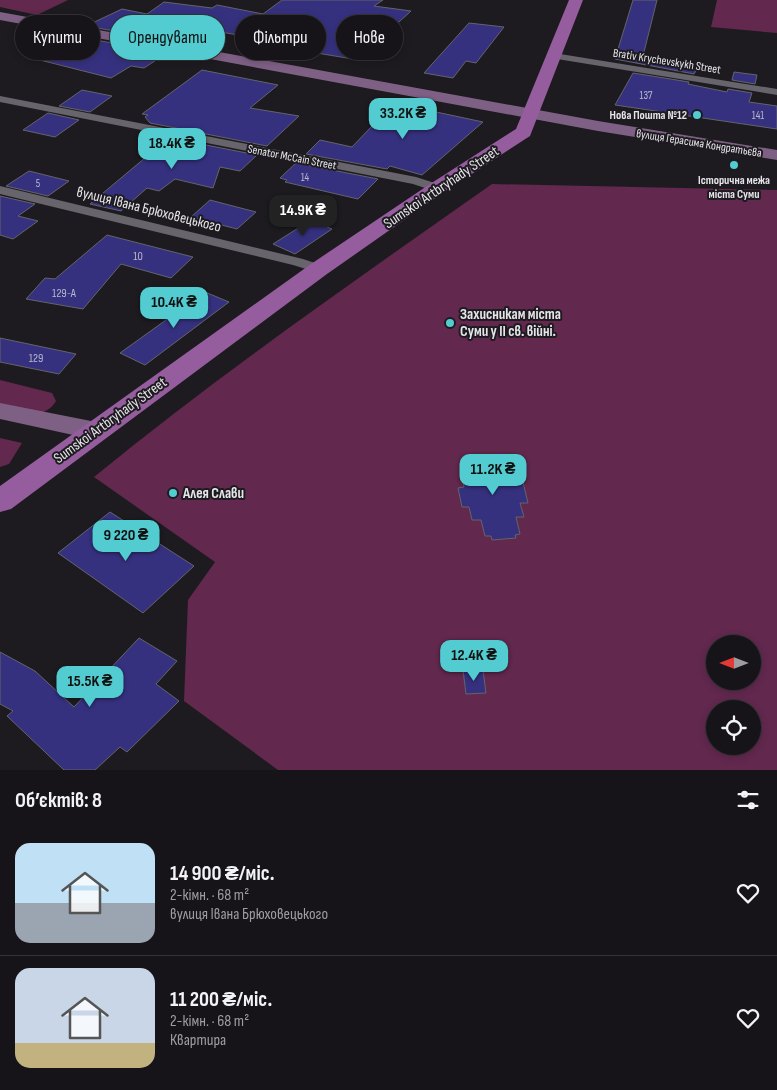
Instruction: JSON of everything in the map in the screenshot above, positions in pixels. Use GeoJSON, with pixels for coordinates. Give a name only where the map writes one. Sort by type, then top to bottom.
{"type":"FeatureCollection","features":[{"type":"Feature","properties":{"kind":"main road","name":"Sumskoi Artbryhady Street"},"geometry":{"type":"LineString","coordinates":[[0,500],[319,269],[437,188],[524,132],[576,0]]}},
{"type":"Feature","properties":{"kind":"street","name":"вулиця Герасима Кондратьєва"},"geometry":{"type":"LineString","coordinates":[[0,16],[598,126],[777,155]]}},
{"type":"Feature","properties":{"kind":"street","name":"Brativ Krychevskykh Street"},"geometry":{"type":"LineString","coordinates":[[554,56],[777,92]]}},
{"type":"Feature","properties":{"kind":"street","name":"Senator McCain Street"},"geometry":{"type":"LineString","coordinates":[[0,99],[416,181],[437,188]]}},
{"type":"Feature","properties":{"kind":"street","name":"вулиця Івана Брюховецького"},"geometry":{"type":"LineString","coordinates":[[0,190],[298,262],[319,269]]}},
{"type":"Feature","properties":{"kind":"street"},"geometry":{"type":"LineString","coordinates":[[0,411],[96,431]]}},
{"type":"Feature","properties":{"kind":"shaded area"},"geometry":{"type":"Polygon","coordinates":[[[0,0],[68,0],[37,15],[0,7],[0,0]]]}},
{"type":"Feature","properties":{"kind":"shaded area"},"geometry":{"type":"Polygon","coordinates":[[[717,0],[777,0],[777,33],[711,27],[717,0]]]}},
{"type":"Feature","properties":{"kind":"shaded area"},"geometry":{"type":"Polygon","coordinates":[[[492,184],[777,190],[777,770],[278,770],[184,701],[188,600],[215,562],[94,477],[142,438],[340,291],[492,184]]]}},
{"type":"Feature","properties":{"kind":"shaded area"},"geometry":{"type":"Polygon","coordinates":[[[0,380],[52,393],[56,401],[45,411],[38,413],[23,412],[0,406],[0,380]]]}},
{"type":"Feature","properties":{"kind":"shaded area"},"geometry":{"type":"Polygon","coordinates":[[[0,438],[22,443],[9,464],[0,467],[0,438]]]}},
{"type":"Feature","properties":{"kind":"building"},"geometry":{"type":"Polygon","coordinates":[[[282,0],[383,0],[374,6],[411,11],[403,18],[403,15],[336,15],[336,56],[326,55],[326,15],[235,15],[235,35],[225,33],[225,15],[110,15],[110,30],[100,28],[100,19],[122,9],[147,14],[164,2],[212,8],[217,5],[263,14],[282,0]]]}},
{"type":"Feature","properties":{"kind":"building"},"geometry":{"type":"Polygon","coordinates":[[[633,0],[657,0],[643,56],[699,66],[694,74],[615,59],[633,0]]]}},
{"type":"Feature","properties":{"kind":"building"},"geometry":{"type":"Polygon","coordinates":[[[469,23],[504,27],[476,63],[466,61],[453,78],[424,73],[469,23]]]}},
{"type":"Feature","properties":{"kind":"building"},"geometry":{"type":"Polygon","coordinates":[[[100,41],[110,43],[110,60],[156,60],[144,68],[131,66],[111,78],[40,60],[100,60],[100,41]]]}},
{"type":"Feature","properties":{"kind":"building"},"geometry":{"type":"Polygon","coordinates":[[[202,70],[278,85],[250,108],[299,116],[267,146],[150,123],[145,117],[148,115],[142,114],[202,70]]]}},
{"type":"Feature","properties":{"kind":"building"},"geometry":{"type":"Polygon","coordinates":[[[734,72],[757,75],[755,84],[732,80],[734,72]]]}},
{"type":"Feature","properties":{"kind":"building"},"geometry":{"type":"Polygon","coordinates":[[[633,73],[689,82],[688,84],[727,92],[728,89],[752,93],[749,102],[777,106],[777,129],[615,105],[633,73]]]}},
{"type":"Feature","properties":{"kind":"building"},"geometry":{"type":"Polygon","coordinates":[[[82,90],[112,96],[90,112],[59,106],[82,90]]]}},
{"type":"Feature","properties":{"kind":"building"},"geometry":{"type":"Polygon","coordinates":[[[394,103],[483,122],[422,175],[390,166],[387,169],[306,154],[320,140],[352,147],[394,103]]]}},
{"type":"Feature","properties":{"kind":"building"},"geometry":{"type":"Polygon","coordinates":[[[48,113],[79,120],[55,137],[23,130],[48,113]]]}},
{"type":"Feature","properties":{"kind":"building"},"geometry":{"type":"Polygon","coordinates":[[[160,136],[257,155],[240,171],[220,167],[213,188],[175,179],[159,191],[147,188],[121,211],[90,204],[164,142],[160,136]]]}},
{"type":"Feature","properties":{"kind":"building"},"geometry":{"type":"Polygon","coordinates":[[[296,163],[378,179],[358,199],[285,182],[287,180],[280,178],[296,163]]]}},
{"type":"Feature","properties":{"kind":"building"},"geometry":{"type":"Polygon","coordinates":[[[29,171],[69,181],[48,196],[6,186],[29,171]]]}},
{"type":"Feature","properties":{"kind":"building"},"geometry":{"type":"Polygon","coordinates":[[[0,196],[35,204],[18,216],[38,221],[13,239],[0,235],[0,196]]]}},
{"type":"Feature","properties":{"kind":"building"},"geometry":{"type":"Polygon","coordinates":[[[210,200],[256,212],[237,229],[191,217],[210,200]]]}},
{"type":"Feature","properties":{"kind":"building"},"geometry":{"type":"Polygon","coordinates":[[[311,220],[332,229],[295,254],[273,244],[311,220]]]}},
{"type":"Feature","properties":{"kind":"building"},"geometry":{"type":"Polygon","coordinates":[[[107,235],[193,257],[171,278],[121,264],[83,309],[26,299],[45,278],[55,279],[107,235]]]}},
{"type":"Feature","properties":{"kind":"building"},"geometry":{"type":"Polygon","coordinates":[[[205,292],[229,302],[145,365],[120,353],[205,292]]]}},
{"type":"Feature","properties":{"kind":"building"},"geometry":{"type":"Polygon","coordinates":[[[0,338],[76,354],[59,374],[0,362],[0,338]]]}},
{"type":"Feature","properties":{"kind":"building"},"geometry":{"type":"Polygon","coordinates":[[[502,456],[505,467],[513,466],[518,482],[523,482],[528,503],[520,503],[524,517],[516,517],[520,534],[515,535],[516,538],[492,540],[491,536],[485,536],[481,520],[472,520],[469,507],[462,507],[458,488],[464,487],[460,470],[469,469],[466,459],[502,456]]]}},
{"type":"Feature","properties":{"kind":"building"},"geometry":{"type":"Polygon","coordinates":[[[110,512],[194,566],[143,613],[58,553],[110,512]]]}},
{"type":"Feature","properties":{"kind":"building"},"geometry":{"type":"Polygon","coordinates":[[[139,638],[177,661],[156,684],[179,701],[127,752],[120,747],[95,770],[64,770],[7,716],[13,711],[0,704],[0,652],[35,671],[74,707],[139,638]]]}},
{"type":"Feature","properties":{"kind":"building"},"geometry":{"type":"Polygon","coordinates":[[[463,670],[483,670],[486,693],[466,694],[463,670]]]}},
{"type":"Feature","properties":{"kind":"place","name":"Нова Пошта №12"},"geometry":{"type":"Point","coordinates":[697,115]}},
{"type":"Feature","properties":{"kind":"place","name":"Історична межа міста Суми"},"geometry":{"type":"Point","coordinates":[734,165]}},
{"type":"Feature","properties":{"kind":"place","name":"Захисникам міста Суми у ІІ св. війні."},"geometry":{"type":"Point","coordinates":[450,323]}},
{"type":"Feature","properties":{"kind":"place","name":"Алея Слави"},"geometry":{"type":"Point","coordinates":[173,493]}}]}
